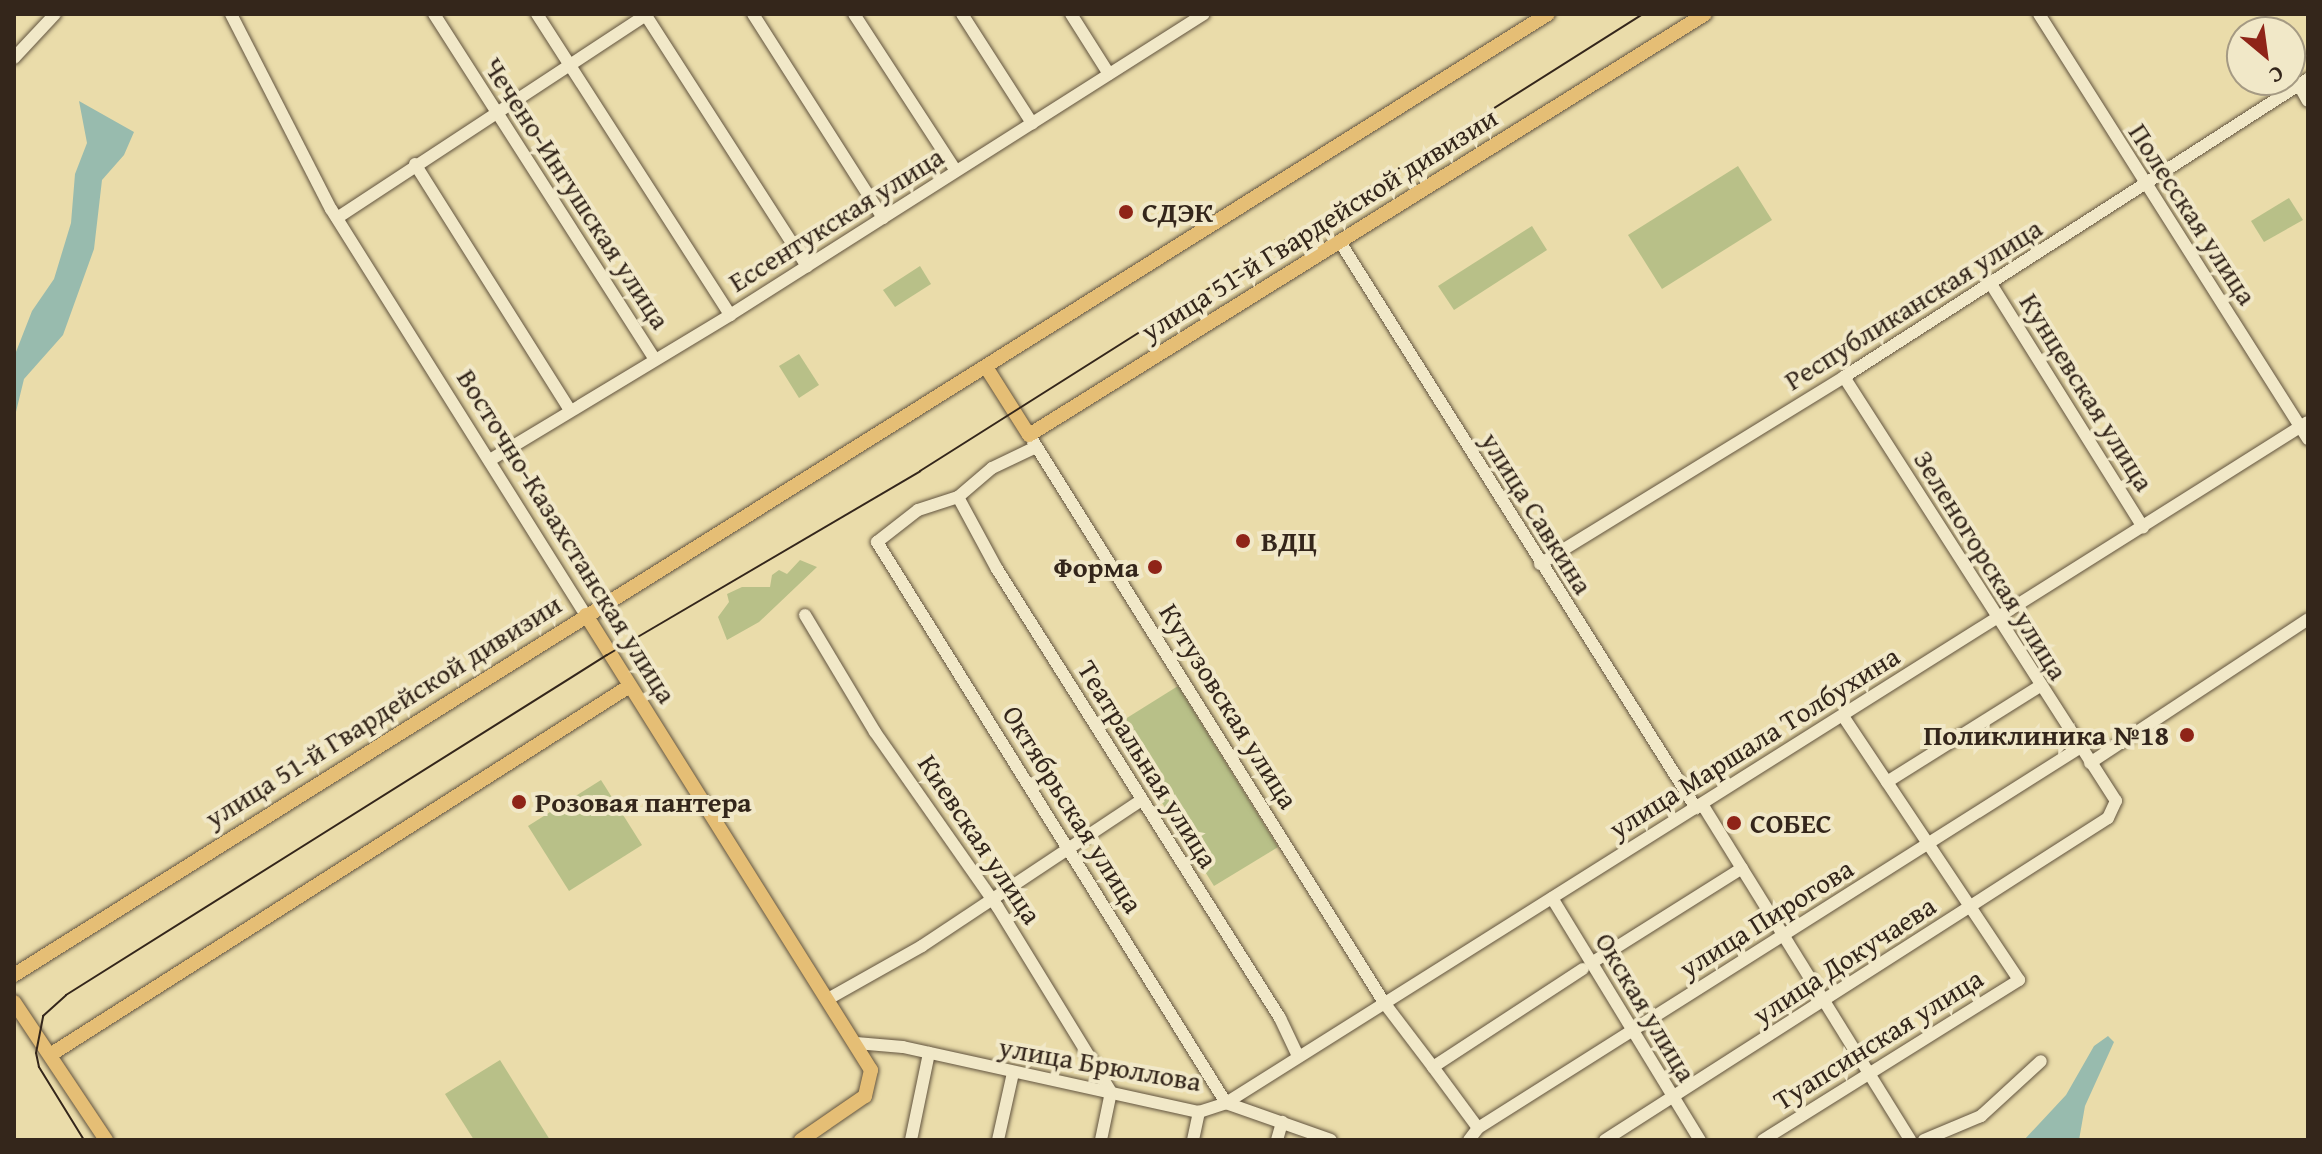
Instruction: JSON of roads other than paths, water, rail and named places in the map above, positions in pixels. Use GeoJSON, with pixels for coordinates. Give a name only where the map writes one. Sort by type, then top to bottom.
{"type":"FeatureCollection","features":[{"type":"Feature","properties":{"kind":"main road","name":"улица 51-й Гвардейской дивизии"},"geometry":{"type":"LineString","coordinates":[[14,975],[1548,14]]}},
{"type":"Feature","properties":{"kind":"main road","name":"улица 51-й Гвардейской дивизии"},"geometry":{"type":"LineString","coordinates":[[1033,441],[1340,242],[1705,14]]}},
{"type":"Feature","properties":{"kind":"main road"},"geometry":{"type":"LineString","coordinates":[[986,367],[1033,441]]}},
{"type":"Feature","properties":{"kind":"main road","name":"Восточно-Казахстанская улица"},"geometry":{"type":"LineString","coordinates":[[586,615],[628,687],[871,1070],[865,1096],[801,1140]]}},
{"type":"Feature","properties":{"kind":"main road"},"geometry":{"type":"LineString","coordinates":[[50,1055],[628,687]]}},
{"type":"Feature","properties":{"kind":"main road"},"geometry":{"type":"LineString","coordinates":[[15,1006],[106,1140]]}},
{"type":"Feature","properties":{"kind":"street"},"geometry":{"type":"LineString","coordinates":[[14,58],[55,14]]}},
{"type":"Feature","properties":{"kind":"street","name":"Восточно-Казахстанская улица"},"geometry":{"type":"LineString","coordinates":[[231,14],[337,218],[586,615]]}},
{"type":"Feature","properties":{"kind":"street","name":"Чечено-Ингушская улица"},"geometry":{"type":"LineString","coordinates":[[434,14],[654,358]]}},
{"type":"Feature","properties":{"kind":"street"},"geometry":{"type":"LineString","coordinates":[[537,14],[730,315]]}},
{"type":"Feature","properties":{"kind":"street"},"geometry":{"type":"LineString","coordinates":[[337,218],[495,110],[646,14],[807,266]]}},
{"type":"Feature","properties":{"kind":"street"},"geometry":{"type":"LineString","coordinates":[[753,14],[883,218]]}},
{"type":"Feature","properties":{"kind":"street"},"geometry":{"type":"LineString","coordinates":[[854,14],[956,171]]}},
{"type":"Feature","properties":{"kind":"street"},"geometry":{"type":"LineString","coordinates":[[962,14],[1032,123]]}},
{"type":"Feature","properties":{"kind":"street"},"geometry":{"type":"LineString","coordinates":[[1071,14],[1109,74]]}},
{"type":"Feature","properties":{"kind":"street"},"geometry":{"type":"LineString","coordinates":[[1175,14],[1183,27]]}},
{"type":"Feature","properties":{"kind":"street","name":"Ессентукская улица"},"geometry":{"type":"LineString","coordinates":[[490,460],[654,358],[730,315],[1204,14]]}},
{"type":"Feature","properties":{"kind":"street","name":"Полесская улица"},"geometry":{"type":"LineString","coordinates":[[2039,14],[2144,186],[2304,424],[2308,439]]}},
{"type":"Feature","properties":{"kind":"street","name":"Республиканская улица"},"geometry":{"type":"LineString","coordinates":[[1540,564],[1844,377],[2282,96]]}},
{"type":"Feature","properties":{"kind":"street"},"geometry":{"type":"LineString","coordinates":[[415,164],[570,410]]}},
{"type":"Feature","properties":{"kind":"street","name":"улица Савкина"},"geometry":{"type":"LineString","coordinates":[[1340,242],[1540,564],[1826,1000],[1910,1140]]}},
{"type":"Feature","properties":{"kind":"street","name":"Кунцевская улица"},"geometry":{"type":"LineString","coordinates":[[1991,284],[2143,527]]}},
{"type":"Feature","properties":{"kind":"street","name":"Зеленогорская улица"},"geometry":{"type":"LineString","coordinates":[[1844,377],[2079,748],[2116,801],[2108,818]]}},
{"type":"Feature","properties":{"kind":"street","name":"улица Маршала Толбухина"},"geometry":{"type":"LineString","coordinates":[[1226,1103],[2304,424]]}},
{"type":"Feature","properties":{"kind":"street"},"geometry":{"type":"LineString","coordinates":[[958,497],[992,468],[1033,441]]}},
{"type":"Feature","properties":{"kind":"street","name":"Кутузовская улица"},"geometry":{"type":"LineString","coordinates":[[1033,441],[1385,1004],[1478,1128]]}},
{"type":"Feature","properties":{"kind":"street","name":"Октябрьская улица"},"geometry":{"type":"LineString","coordinates":[[958,497],[918,510],[877,542],[1226,1103]]}},
{"type":"Feature","properties":{"kind":"street","name":"Театральная улица"},"geometry":{"type":"LineString","coordinates":[[958,497],[997,569],[1280,1018],[1298,1056]]}},
{"type":"Feature","properties":{"kind":"street","name":"Киевская улица"},"geometry":{"type":"LineString","coordinates":[[805,615],[875,732],[903,765],[1111,1092]]}},
{"type":"Feature","properties":{"kind":"street"},"geometry":{"type":"LineString","coordinates":[[2090,763],[2308,619]]}},
{"type":"Feature","properties":{"kind":"street"},"geometry":{"type":"LineString","coordinates":[[1887,782],[2040,686]]}},
{"type":"Feature","properties":{"kind":"street"},"geometry":{"type":"LineString","coordinates":[[1843,716],[1972,906]]}},
{"type":"Feature","properties":{"kind":"street","name":"улица Пирогова"},"geometry":{"type":"LineString","coordinates":[[1478,1128],[1633,1032],[1783,933],[1929,846],[2079,748]]}},
{"type":"Feature","properties":{"kind":"street"},"geometry":{"type":"LineString","coordinates":[[828,999],[991,900],[1142,800]]}},
{"type":"Feature","properties":{"kind":"street","name":"улица Докучаева"},"geometry":{"type":"LineString","coordinates":[[1605,1140],[2108,818]]}},
{"type":"Feature","properties":{"kind":"street"},"geometry":{"type":"LineString","coordinates":[[1433,1067],[1742,868]]}},
{"type":"Feature","properties":{"kind":"street","name":"Окская улица"},"geometry":{"type":"LineString","coordinates":[[1552,898],[1588,966],[1700,1140]]}},
{"type":"Feature","properties":{"kind":"street","name":"Туапсинская улица"},"geometry":{"type":"LineString","coordinates":[[1763,1140],[2019,980],[1972,906]]}},
{"type":"Feature","properties":{"kind":"street","name":"улица Брюллова"},"geometry":{"type":"LineString","coordinates":[[856,1043],[929,1053],[1199,1112],[1226,1103],[1331,1140]]}},
{"type":"Feature","properties":{"kind":"street"},"geometry":{"type":"LineString","coordinates":[[911,1140],[929,1053]]}},
{"type":"Feature","properties":{"kind":"street"},"geometry":{"type":"LineString","coordinates":[[1924,1140],[1981,1116],[2041,1061]]}},
{"type":"Feature","properties":{"kind":"street"},"geometry":{"type":"LineString","coordinates":[[998,1140],[1013,1073]]}},
{"type":"Feature","properties":{"kind":"street"},"geometry":{"type":"LineString","coordinates":[[1101,1140],[1111,1092]]}},
{"type":"Feature","properties":{"kind":"street"},"geometry":{"type":"LineString","coordinates":[[1193,1140],[1199,1112]]}},
{"type":"Feature","properties":{"kind":"street"},"geometry":{"type":"LineString","coordinates":[[1277,1140],[1282,1122]]}},
{"type":"Feature","properties":{"kind":"street"},"geometry":{"type":"LineString","coordinates":[[1469,1140],[1478,1128]]}},
{"type":"Feature","properties":{"kind":"tram line"},"geometry":{"type":"LineString","coordinates":[[84,1140],[39,1067],[36,1053],[43,1016],[66,995],[607,655],[920,471],[1643,14]]}},
{"type":"Feature","properties":{"kind":"place","name":"СДЭК"},"geometry":{"type":"Point","coordinates":[1126,212]}},
{"type":"Feature","properties":{"kind":"place","name":"ВДЦ"},"geometry":{"type":"Point","coordinates":[1243,541]}},
{"type":"Feature","properties":{"kind":"place","name":"Форма"},"geometry":{"type":"Point","coordinates":[1155,567]}},
{"type":"Feature","properties":{"kind":"place","name":"Поликлиника №18"},"geometry":{"type":"Point","coordinates":[2187,735]}},
{"type":"Feature","properties":{"kind":"place","name":"Розовая пантера"},"geometry":{"type":"Point","coordinates":[519,802]}},
{"type":"Feature","properties":{"kind":"place","name":"СОБЕС"},"geometry":{"type":"Point","coordinates":[1734,823]}}]}
